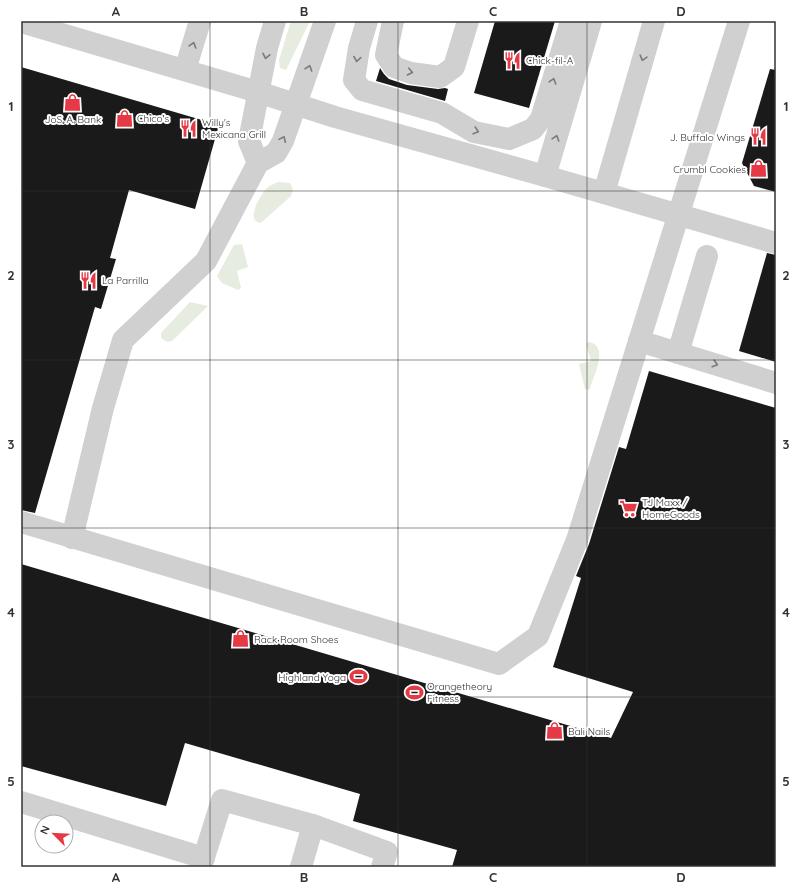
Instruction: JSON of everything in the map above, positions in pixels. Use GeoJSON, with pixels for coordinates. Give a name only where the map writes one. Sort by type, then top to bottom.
{"type":"FeatureCollection","features":[{"type":"Feature","properties":{"kind":"lane"},"geometry":{"type":"LineString","coordinates":[[185,70],[200,21]]}},
{"type":"Feature","properties":{"kind":"lane"},"geometry":{"type":"LineString","coordinates":[[258,163],[249,141],[267,48],[275,21]]}},
{"type":"Feature","properties":{"kind":"lane"},"geometry":{"type":"LineString","coordinates":[[72,538],[103,408],[123,340],[206,261],[258,163],[276,153],[283,142],[325,21]]}},
{"type":"Feature","properties":{"kind":"lane"},"geometry":{"type":"LineString","coordinates":[[367,21],[359,48],[354,80],[362,90],[442,114],[474,132],[509,139],[533,130],[541,119],[571,21]]}},
{"type":"Feature","properties":{"kind":"lane"},"geometry":{"type":"LineString","coordinates":[[393,21],[386,55],[394,67],[410,73],[440,77],[454,67],[468,21]]}},
{"type":"Feature","properties":{"kind":"lane"},"geometry":{"type":"LineString","coordinates":[[545,176],[591,21]]}},
{"type":"Feature","properties":{"kind":"lane"},"geometry":{"type":"LineString","coordinates":[[604,193],[654,21]]}},
{"type":"Feature","properties":{"kind":"lane"},"geometry":{"type":"LineString","coordinates":[[21,522],[499,664],[538,636],[577,540],[739,21]]}},
{"type":"Feature","properties":{"kind":"lane"},"geometry":{"type":"LineString","coordinates":[[21,22],[258,92],[335,117],[776,243]]}},
{"type":"Feature","properties":{"kind":"lane"},"geometry":{"type":"LineString","coordinates":[[678,353],[706,256]]}},
{"type":"Feature","properties":{"kind":"lane"},"geometry":{"type":"LineString","coordinates":[[639,341],[776,383]]}},
{"type":"Feature","properties":{"kind":"lane"},"geometry":{"type":"LineString","coordinates":[[21,802],[203,862],[222,800],[313,825],[387,852],[382,867]]}},
{"type":"Feature","properties":{"kind":"lane"},"geometry":{"type":"LineString","coordinates":[[301,867],[313,825]]}},
{"type":"Feature","properties":{"kind":"shaded area"},"geometry":{"type":"Polygon","coordinates":[[[291,21],[310,21],[286,70],[280,68],[279,60],[291,21]]]}},
{"type":"Feature","properties":{"kind":"shaded area"},"geometry":{"type":"Polygon","coordinates":[[[278,182],[290,183],[293,189],[291,196],[263,221],[260,223],[256,221],[254,212],[258,201],[267,188],[278,182]]]}},
{"type":"Feature","properties":{"kind":"shaded area"},"geometry":{"type":"Polygon","coordinates":[[[242,244],[248,267],[237,271],[241,288],[238,290],[222,283],[217,276],[234,245],[242,244]]]}},
{"type":"Feature","properties":{"kind":"shaded area"},"geometry":{"type":"Polygon","coordinates":[[[190,302],[208,306],[172,341],[167,342],[161,338],[161,333],[190,302]]]}},
{"type":"Feature","properties":{"kind":"shaded area"},"geometry":{"type":"Polygon","coordinates":[[[588,342],[595,344],[599,354],[597,369],[589,390],[585,389],[579,364],[591,361],[586,344],[588,342]]]}},
{"type":"Feature","properties":{"kind":"building","name":"Chick-fil-A"},"geometry":{"type":"Polygon","coordinates":[[[495,21],[555,21],[529,108],[474,93],[495,21]]]}},
{"type":"Feature","properties":{"kind":"building"},"geometry":{"type":"Polygon","coordinates":[[[21,67],[219,125],[195,209],[129,190],[110,258],[116,259],[101,309],[95,307],[35,513],[21,510],[21,67]]]}},
{"type":"Feature","properties":{"kind":"building"},"geometry":{"type":"Polygon","coordinates":[[[380,68],[389,79],[407,85],[448,89],[445,101],[376,81],[380,68]]]}},
{"type":"Feature","properties":{"kind":"building"},"geometry":{"type":"Polygon","coordinates":[[[770,69],[776,70],[776,192],[754,186],[742,163],[770,69]]]}},
{"type":"Feature","properties":{"kind":"building"},"geometry":{"type":"Polygon","coordinates":[[[767,253],[776,255],[776,362],[739,351],[767,253]]]}},
{"type":"Feature","properties":{"kind":"building"},"geometry":{"type":"Polygon","coordinates":[[[649,371],[776,408],[776,867],[452,867],[457,850],[353,821],[360,794],[185,743],[166,806],[21,766],[21,564],[611,738],[633,692],[553,667],[581,578],[576,576],[589,544],[619,447],[626,449],[649,371]]]}},
{"type":"Feature","properties":{"kind":"place","name":"Chick-fil-A"},"geometry":{"type":"Point","coordinates":[513,60]}},
{"type":"Feature","properties":{"kind":"place","name":"JoS. A. Bank"},"geometry":{"type":"Point","coordinates":[73,102]}},
{"type":"Feature","properties":{"kind":"place","name":"Chico's"},"geometry":{"type":"Point","coordinates":[124,118]}},
{"type":"Feature","properties":{"kind":"place","name":"Willy's Mexicana Grill"},"geometry":{"type":"Point","coordinates":[189,128]}},
{"type":"Feature","properties":{"kind":"place","name":"J. Buffalo Wings"},"geometry":{"type":"Point","coordinates":[758,137]}},
{"type":"Feature","properties":{"kind":"place","name":"Crumbl Cookies"},"geometry":{"type":"Point","coordinates":[759,169]}},
{"type":"Feature","properties":{"kind":"place","name":"La Parrilla"},"geometry":{"type":"Point","coordinates":[89,280]}},
{"type":"Feature","properties":{"kind":"place","name":"TJ Maxx / HomeGoods"},"geometry":{"type":"Point","coordinates":[629,508]}},
{"type":"Feature","properties":{"kind":"place","name":"Rack Room Shoes"},"geometry":{"type":"Point","coordinates":[241,639]}},
{"type":"Feature","properties":{"kind":"place","name":"Highland Yoga"},"geometry":{"type":"Point","coordinates":[359,677]}},
{"type":"Feature","properties":{"kind":"place","name":"Orangetheory Fitness"},"geometry":{"type":"Point","coordinates":[414,692]}},
{"type":"Feature","properties":{"kind":"place","name":"Bali Nails"},"geometry":{"type":"Point","coordinates":[555,731]}}]}
